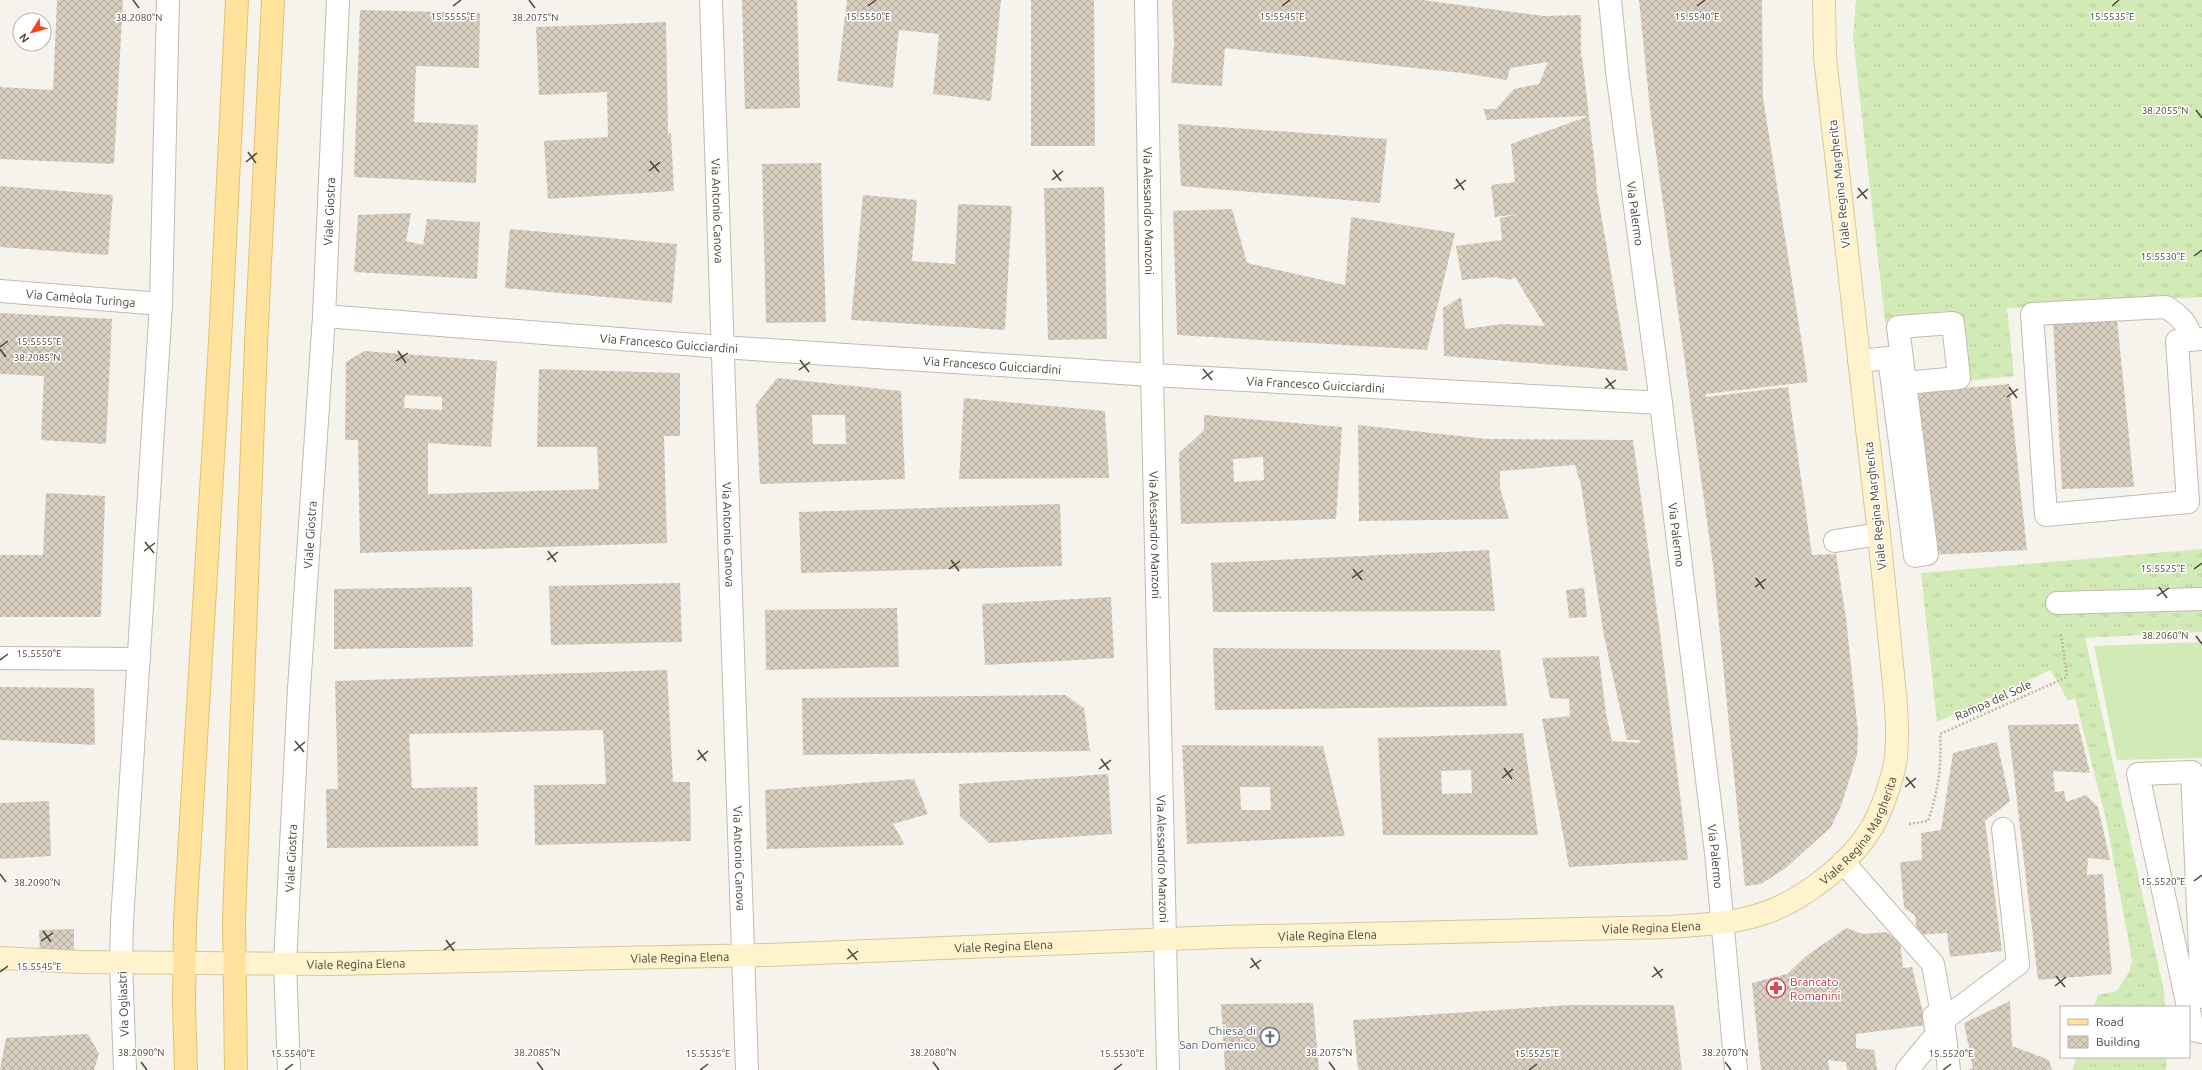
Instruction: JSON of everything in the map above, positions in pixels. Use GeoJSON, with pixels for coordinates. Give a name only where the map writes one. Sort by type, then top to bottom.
{"type":"FeatureCollection","features":[{"type":"Feature","properties":{"kind":"main road"},"geometry":{"type":"LineString","coordinates":[[186,1070],[185,921],[220,342],[237,0]]}},
{"type":"Feature","properties":{"kind":"main road"},"geometry":{"type":"LineString","coordinates":[[236,1070],[234,920],[255,376],[273,0]]}},
{"type":"Feature","properties":{"kind":"main road","name":"Viale Regina Margherita"},"geometry":{"type":"LineString","coordinates":[[1722,923],[1755,916],[1784,904],[1813,886],[1843,862],[1864,841],[1875,820],[1892,776],[1896,757],[1897,727],[1879,534],[1825,57],[1824,0]]}},
{"type":"Feature","properties":{"kind":"main road","name":"Viale Regina Elena"},"geometry":{"type":"LineString","coordinates":[[121,963],[284,964],[743,956],[1166,939],[1669,927],[1722,923]]}},
{"type":"Feature","properties":{"kind":"main road"},"geometry":{"type":"LineString","coordinates":[[0,958],[121,963]]}},
{"type":"Feature","properties":{"kind":"street"},"geometry":{"type":"LineString","coordinates":[[121,963],[161,304],[168,0]]}},
{"type":"Feature","properties":{"kind":"street","name":"Viale Giostra"},"geometry":{"type":"LineString","coordinates":[[289,1070],[284,964],[299,688],[324,316],[338,0]]}},
{"type":"Feature","properties":{"kind":"street","name":"Via Antonio Canova"},"geometry":{"type":"LineString","coordinates":[[711,0],[747,1070]]}},
{"type":"Feature","properties":{"kind":"street","name":"Via Alessandro Manzoni"},"geometry":{"type":"LineString","coordinates":[[1146,0],[1152,375],[1168,1070]]}},
{"type":"Feature","properties":{"kind":"street","name":"Via Palermo"},"geometry":{"type":"LineString","coordinates":[[1610,0],[1619,90],[1661,403],[1692,652],[1722,923],[1736,1070]]}},
{"type":"Feature","properties":{"kind":"street","name":"Via Camèola Turinga"},"geometry":{"type":"LineString","coordinates":[[0,291],[161,304]]}},
{"type":"Feature","properties":{"kind":"street"},"geometry":{"type":"LineString","coordinates":[[2166,307],[2178,314],[2197,339],[2177,341],[2188,502],[2046,515],[2032,314],[2166,307]]}},
{"type":"Feature","properties":{"kind":"street","name":"Via Francesco Guicciardini"},"geometry":{"type":"LineString","coordinates":[[324,316],[722,347],[1152,375],[1661,403]]}},
{"type":"Feature","properties":{"kind":"street"},"geometry":{"type":"LineString","coordinates":[[1859,361],[1889,358],[1915,556],[1927,554],[1905,383]]}},
{"type":"Feature","properties":{"kind":"street"},"geometry":{"type":"LineString","coordinates":[[1835,541],[1879,534]]}},
{"type":"Feature","properties":{"kind":"street"},"geometry":{"type":"LineString","coordinates":[[2057,603],[2202,599]]}},
{"type":"Feature","properties":{"kind":"street"},"geometry":{"type":"LineString","coordinates":[[0,658],[139,659]]}},
{"type":"Feature","properties":{"kind":"street"},"geometry":{"type":"LineString","coordinates":[[2188,1006],[2138,774],[2192,772],[2202,997]]}},
{"type":"Feature","properties":{"kind":"street"},"geometry":{"type":"LineString","coordinates":[[1943,1020],[2018,964],[2003,829]]}},
{"type":"Feature","properties":{"kind":"street"},"geometry":{"type":"LineString","coordinates":[[1843,862],[1933,964],[1943,1020],[1949,1070]]}},
{"type":"Feature","properties":{"kind":"street"},"geometry":{"type":"LineString","coordinates":[[1907,1070],[1924,1061],[1937,1034],[1924,954]]}},
{"type":"Feature","properties":{"kind":"street","name":"Via Ogliastri"},"geometry":{"type":"LineString","coordinates":[[121,963],[125,1070]]}},
{"type":"Feature","properties":{"kind":"street"},"geometry":{"type":"LineString","coordinates":[[2190,1016],[2193,1030],[2202,1032]]}},
{"type":"Feature","properties":{"kind":"path","name":"Rampa del Sole"},"geometry":{"type":"LineString","coordinates":[[1928,821],[1935,801],[1940,773],[1940,734],[2067,677],[2057,603]]}},
{"type":"Feature","properties":{"kind":"green space"},"geometry":{"type":"Polygon","coordinates":[[[1856,0],[2202,0],[2202,297],[2007,308],[2014,376],[1967,381],[1961,315],[1885,322],[1853,37],[1856,0]]]}},
{"type":"Feature","properties":{"kind":"green space"},"geometry":{"type":"Polygon","coordinates":[[[2202,549],[2202,632],[2085,638],[2164,991],[2165,1006],[2094,1006],[2098,995],[2117,991],[2129,972],[2132,960],[2106,819],[2075,698],[2068,701],[2051,670],[1937,722],[1921,573],[2202,549]]]}},
{"type":"Feature","properties":{"kind":"green space"},"geometry":{"type":"Polygon","coordinates":[[[2202,642],[2202,758],[2117,760],[2094,646],[2202,642]]]}},
{"type":"Feature","properties":{"kind":"green space"},"geometry":{"type":"Polygon","coordinates":[[[2077,1058],[2167,1058],[2166,1070],[2072,1070],[2077,1058]]]}},
{"type":"Feature","properties":{"kind":"building"},"geometry":{"type":"Polygon","coordinates":[[[57,0],[123,0],[114,164],[0,159],[0,87],[53,90],[57,0]]]}},
{"type":"Feature","properties":{"kind":"building"},"geometry":{"type":"Polygon","coordinates":[[[742,0],[797,0],[800,108],[745,109],[742,0]]]}},
{"type":"Feature","properties":{"kind":"building"},"geometry":{"type":"Polygon","coordinates":[[[847,0],[1001,0],[991,101],[933,94],[939,34],[899,30],[893,88],[837,81],[847,0]]]}},
{"type":"Feature","properties":{"kind":"building"},"geometry":{"type":"Polygon","coordinates":[[[1031,0],[1094,0],[1095,146],[1031,146],[1031,0]]]}},
{"type":"Feature","properties":{"kind":"building"},"geometry":{"type":"Polygon","coordinates":[[[1172,0],[1422,0],[1544,16],[1581,15],[1581,57],[1582,57],[1595,166],[1597,191],[1628,371],[1444,356],[1443,308],[1461,297],[1465,329],[1503,324],[1545,326],[1515,277],[1510,280],[1495,277],[1462,280],[1456,246],[1502,240],[1500,218],[1519,214],[1495,217],[1491,185],[1515,182],[1511,144],[1589,116],[1487,120],[1483,109],[1496,109],[1514,89],[1539,84],[1548,62],[1510,68],[1507,80],[1462,73],[1225,48],[1222,86],[1171,83],[1174,43],[1172,0]]]}},
{"type":"Feature","properties":{"kind":"building"},"geometry":{"type":"Polygon","coordinates":[[[1639,0],[1762,0],[1763,98],[1808,382],[1706,394],[1706,397],[1788,387],[1812,555],[1836,554],[1846,618],[1858,732],[1857,755],[1841,806],[1831,827],[1787,867],[1761,884],[1745,886],[1713,565],[1650,109],[1639,0]]]}},
{"type":"Feature","properties":{"kind":"building"},"geometry":{"type":"Polygon","coordinates":[[[360,10],[480,13],[479,68],[416,66],[414,122],[478,125],[476,183],[354,177],[360,10]]]}},
{"type":"Feature","properties":{"kind":"building"},"geometry":{"type":"Polygon","coordinates":[[[666,22],[668,134],[671,133],[674,191],[548,199],[544,141],[608,137],[607,92],[539,95],[536,27],[666,22]]]}},
{"type":"Feature","properties":{"kind":"building"},"geometry":{"type":"Polygon","coordinates":[[[1178,124],[1387,139],[1380,203],[1181,186],[1178,124]]]}},
{"type":"Feature","properties":{"kind":"building"},"geometry":{"type":"Polygon","coordinates":[[[821,163],[826,322],[766,323],[762,164],[821,163]]]}},
{"type":"Feature","properties":{"kind":"building"},"geometry":{"type":"Polygon","coordinates":[[[0,186],[113,195],[108,255],[0,247],[0,186]]]}},
{"type":"Feature","properties":{"kind":"building"},"geometry":{"type":"Polygon","coordinates":[[[1104,187],[1107,339],[1048,340],[1044,188],[1104,187]]]}},
{"type":"Feature","properties":{"kind":"building"},"geometry":{"type":"Polygon","coordinates":[[[863,195],[917,200],[912,261],[955,264],[958,204],[1012,206],[1005,330],[851,320],[863,195]]]}},
{"type":"Feature","properties":{"kind":"building"},"geometry":{"type":"Polygon","coordinates":[[[1232,209],[1247,263],[1345,285],[1351,217],[1455,233],[1427,350],[1177,335],[1173,211],[1232,209]]]}},
{"type":"Feature","properties":{"kind":"building"},"geometry":{"type":"Polygon","coordinates":[[[411,213],[406,241],[423,245],[427,219],[480,222],[477,279],[354,272],[358,215],[411,213]]]}},
{"type":"Feature","properties":{"kind":"building"},"geometry":{"type":"Polygon","coordinates":[[[510,229],[677,244],[672,303],[505,288],[510,229]]]}},
{"type":"Feature","properties":{"kind":"building"},"geometry":{"type":"Polygon","coordinates":[[[0,313],[112,319],[106,444],[41,440],[44,376],[0,374],[0,313]]]}},
{"type":"Feature","properties":{"kind":"building"},"geometry":{"type":"Polygon","coordinates":[[[2117,319],[2134,487],[2062,489],[2053,322],[2117,319]]]}},
{"type":"Feature","properties":{"kind":"building"},"geometry":{"type":"Polygon","coordinates":[[[364,351],[497,361],[491,447],[428,443],[428,494],[599,489],[597,447],[537,447],[539,369],[680,373],[680,436],[664,436],[667,543],[360,553],[358,440],[345,440],[346,362],[364,351]],[[405,395],[404,408],[442,410],[442,397],[405,395]]]}},
{"type":"Feature","properties":{"kind":"building"},"geometry":{"type":"Polygon","coordinates":[[[777,378],[901,391],[905,479],[760,484],[756,405],[777,378]],[[812,415],[813,444],[846,444],[845,415],[812,415]]]}},
{"type":"Feature","properties":{"kind":"building"},"geometry":{"type":"Polygon","coordinates":[[[2009,384],[2027,550],[1931,555],[1910,393],[2009,384]]]}},
{"type":"Feature","properties":{"kind":"building"},"geometry":{"type":"Polygon","coordinates":[[[964,398],[1105,411],[1109,478],[959,479],[964,398]]]}},
{"type":"Feature","properties":{"kind":"building"},"geometry":{"type":"Polygon","coordinates":[[[1204,415],[1342,427],[1336,519],[1181,524],[1179,453],[1204,430],[1204,415]],[[1263,457],[1233,459],[1234,482],[1264,480],[1263,457]]]}},
{"type":"Feature","properties":{"kind":"building"},"geometry":{"type":"Polygon","coordinates":[[[1358,425],[1487,439],[1633,440],[1660,633],[1688,860],[1569,867],[1542,719],[1570,716],[1569,699],[1550,698],[1542,658],[1599,656],[1606,714],[1612,741],[1640,743],[1639,740],[1627,740],[1604,636],[1581,485],[1575,465],[1500,471],[1500,488],[1509,519],[1359,521],[1358,425]]]}},
{"type":"Feature","properties":{"kind":"building"},"geometry":{"type":"Polygon","coordinates":[[[46,493],[105,496],[101,617],[0,617],[0,555],[43,555],[46,493]]]}},
{"type":"Feature","properties":{"kind":"building"},"geometry":{"type":"Polygon","coordinates":[[[1060,504],[1062,566],[801,573],[799,512],[1060,504]]]}},
{"type":"Feature","properties":{"kind":"building"},"geometry":{"type":"Polygon","coordinates":[[[1489,550],[1495,611],[1213,612],[1211,563],[1489,550]]]}},
{"type":"Feature","properties":{"kind":"building"},"geometry":{"type":"Polygon","coordinates":[[[680,583],[682,642],[551,645],[549,586],[680,583]]]}},
{"type":"Feature","properties":{"kind":"building"},"geometry":{"type":"Polygon","coordinates":[[[472,587],[473,647],[334,649],[334,589],[472,587]]]}},
{"type":"Feature","properties":{"kind":"building"},"geometry":{"type":"Polygon","coordinates":[[[1584,588],[1587,617],[1569,618],[1566,590],[1584,588]]]}},
{"type":"Feature","properties":{"kind":"building"},"geometry":{"type":"Polygon","coordinates":[[[1111,597],[1114,658],[985,665],[982,604],[1111,597]]]}},
{"type":"Feature","properties":{"kind":"building"},"geometry":{"type":"Polygon","coordinates":[[[897,608],[899,667],[766,670],[765,610],[897,608]]]}},
{"type":"Feature","properties":{"kind":"building"},"geometry":{"type":"Polygon","coordinates":[[[1213,648],[1500,650],[1507,706],[1215,710],[1213,648]]]}},
{"type":"Feature","properties":{"kind":"building"},"geometry":{"type":"Polygon","coordinates":[[[667,670],[673,782],[690,782],[691,841],[535,845],[534,785],[606,784],[603,730],[409,734],[412,788],[477,787],[478,846],[327,848],[326,789],[338,789],[335,681],[667,670]]]}},
{"type":"Feature","properties":{"kind":"building"},"geometry":{"type":"Polygon","coordinates":[[[0,687],[94,688],[95,745],[0,740],[0,687]]]}},
{"type":"Feature","properties":{"kind":"building"},"geometry":{"type":"Polygon","coordinates":[[[1065,695],[1084,708],[1090,751],[803,755],[802,698],[1065,695]]]}},
{"type":"Feature","properties":{"kind":"building"},"geometry":{"type":"Polygon","coordinates":[[[2078,724],[2090,773],[2053,771],[2055,792],[2064,791],[2066,802],[2086,795],[2098,807],[2110,860],[2088,858],[2087,875],[2103,874],[2112,974],[2038,980],[2008,725],[2078,724]]]}},
{"type":"Feature","properties":{"kind":"building"},"geometry":{"type":"Polygon","coordinates":[[[1523,733],[1538,835],[1383,835],[1378,738],[1523,733]],[[1471,770],[1441,771],[1442,794],[1472,793],[1471,770]]]}},
{"type":"Feature","properties":{"kind":"building"},"geometry":{"type":"Polygon","coordinates":[[[1997,742],[2010,801],[1985,821],[2002,951],[1950,957],[1947,933],[1917,935],[1915,915],[1904,908],[1900,862],[1922,860],[1921,833],[1941,830],[1953,753],[1997,742]]]}},
{"type":"Feature","properties":{"kind":"building"},"geometry":{"type":"Polygon","coordinates":[[[1182,745],[1323,746],[1345,836],[1187,844],[1182,745]],[[1240,787],[1241,810],[1271,810],[1270,787],[1240,787]]]}},
{"type":"Feature","properties":{"kind":"building"},"geometry":{"type":"Polygon","coordinates":[[[1108,774],[1112,834],[989,843],[960,816],[959,784],[1108,774]]]}},
{"type":"Feature","properties":{"kind":"building"},"geometry":{"type":"Polygon","coordinates":[[[914,779],[928,814],[893,824],[905,845],[767,849],[765,790],[914,779]]]}},
{"type":"Feature","properties":{"kind":"building"},"geometry":{"type":"Polygon","coordinates":[[[49,801],[51,856],[0,859],[0,803],[49,801]]]}},
{"type":"Feature","properties":{"kind":"building"},"geometry":{"type":"Polygon","coordinates":[[[1846,928],[1863,934],[1886,932],[1900,941],[1903,968],[1912,967],[1926,1025],[1856,1034],[1856,1048],[1874,1050],[1877,1070],[1847,1070],[1846,1062],[1828,1060],[1829,1070],[1761,1070],[1752,983],[1787,974],[1805,957],[1846,928]]]}},
{"type":"Feature","properties":{"kind":"building"},"geometry":{"type":"Polygon","coordinates":[[[74,929],[74,952],[40,952],[39,930],[74,929]]]}},
{"type":"Feature","properties":{"kind":"building"},"geometry":{"type":"Polygon","coordinates":[[[2010,1001],[2012,1046],[2049,1060],[2052,1070],[1968,1070],[1973,1068],[1964,1023],[2010,1001]]]}},
{"type":"Feature","properties":{"kind":"building","name":"Chiesa di San Domenico"},"geometry":{"type":"Polygon","coordinates":[[[1313,1003],[1319,1070],[1225,1070],[1221,1004],[1313,1003]]]}},
{"type":"Feature","properties":{"kind":"building"},"geometry":{"type":"Polygon","coordinates":[[[1569,1005],[1674,1005],[1682,1070],[1358,1070],[1353,1020],[1569,1005]]]}},
{"type":"Feature","properties":{"kind":"building"},"geometry":{"type":"Polygon","coordinates":[[[88,1034],[99,1054],[94,1070],[0,1070],[6,1038],[88,1034]]]}},
{"type":"Feature","properties":{"kind":"place","name":"Brancato Romanini"},"geometry":{"type":"Point","coordinates":[1776,988]}},
{"type":"Feature","properties":{"kind":"place","name":"Chiesa di San Domenico"},"geometry":{"type":"Point","coordinates":[1270,1037]}}]}
